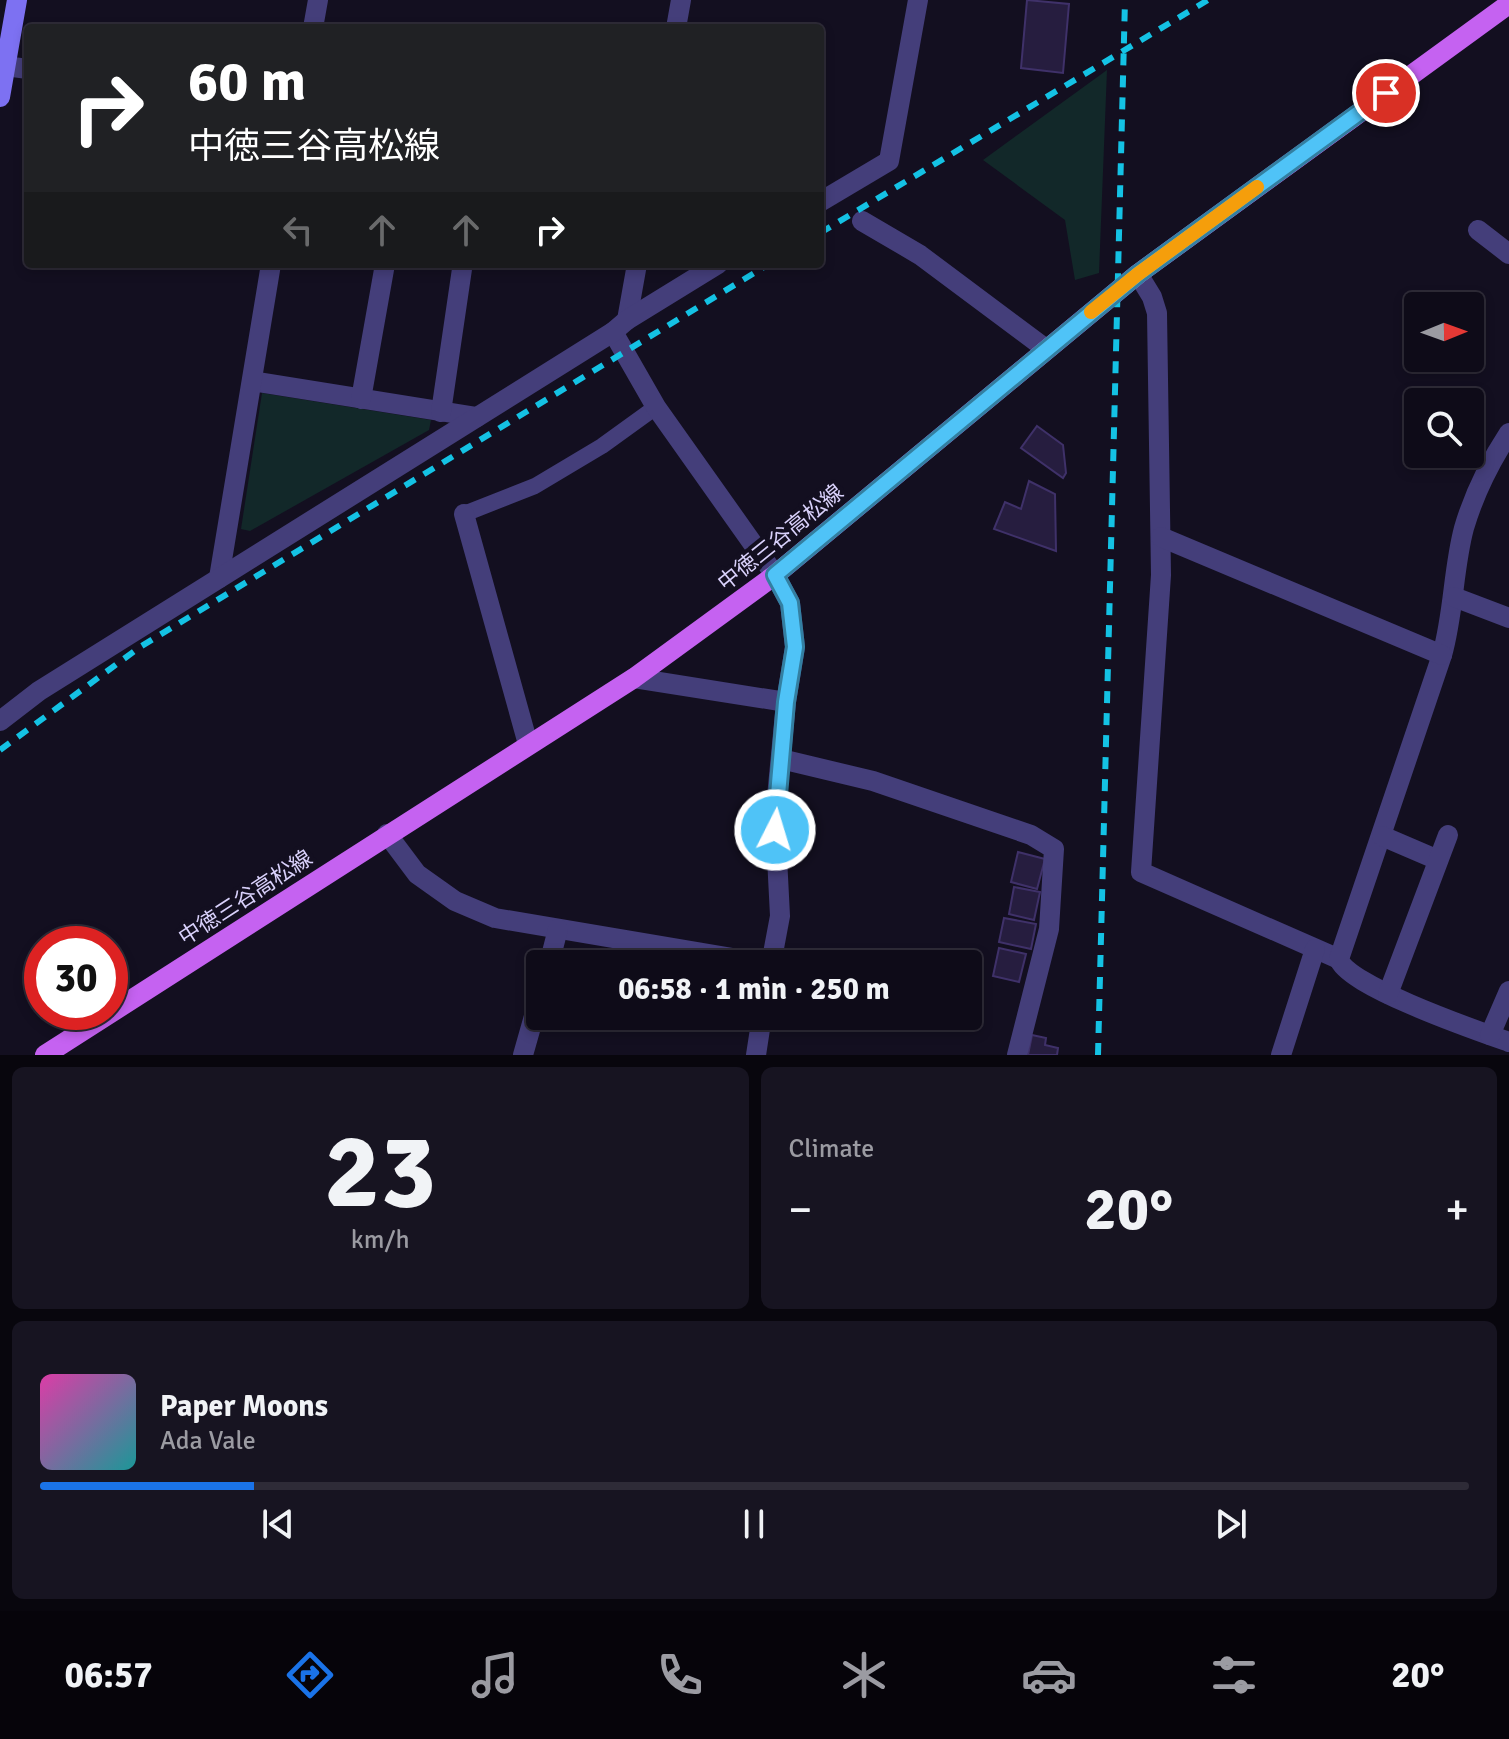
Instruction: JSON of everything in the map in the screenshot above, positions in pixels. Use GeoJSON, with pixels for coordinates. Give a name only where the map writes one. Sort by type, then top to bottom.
{"type":"FeatureCollection","features":[{"type":"Feature","properties":{"kind":"main road","name":"中徳三谷高松線"},"geometry":{"type":"LineString","coordinates":[[45,1055],[634,678],[775,575],[1138,274],[1509,4]]}},
{"type":"Feature","properties":{"kind":"street"},"geometry":{"type":"LineString","coordinates":[[0,97],[2,66],[17,0]]}},
{"type":"Feature","properties":{"kind":"street"},"geometry":{"type":"LineString","coordinates":[[314,24],[318,0]]}},
{"type":"Feature","properties":{"kind":"street"},"geometry":{"type":"LineString","coordinates":[[677,24],[681,0]]}},
{"type":"Feature","properties":{"kind":"street"},"geometry":{"type":"LineString","coordinates":[[824,200],[889,161],[918,0]]}},
{"type":"Feature","properties":{"kind":"street"},"geometry":{"type":"LineString","coordinates":[[2,66],[24,69]]}},
{"type":"Feature","properties":{"kind":"street"},"geometry":{"type":"LineString","coordinates":[[862,221],[920,255],[1046,349]]}},
{"type":"Feature","properties":{"kind":"street"},"geometry":{"type":"LineString","coordinates":[[1478,230],[1509,254]]}},
{"type":"Feature","properties":{"kind":"street"},"geometry":{"type":"LineString","coordinates":[[219,578],[270,268]]}},
{"type":"Feature","properties":{"kind":"street"},"geometry":{"type":"LineString","coordinates":[[361,399],[384,268]]}},
{"type":"Feature","properties":{"kind":"street"},"geometry":{"type":"LineString","coordinates":[[636,268],[620,326],[656,407],[775,575],[790,603],[794,625],[793,671],[786,702],[775,818],[780,916],[772,950]]}},
{"type":"Feature","properties":{"kind":"street"},"geometry":{"type":"LineString","coordinates":[[0,721],[39,691],[712,268]]}},
{"type":"Feature","properties":{"kind":"street"},"geometry":{"type":"LineString","coordinates":[[441,412],[462,269]]}},
{"type":"Feature","properties":{"kind":"street"},"geometry":{"type":"LineString","coordinates":[[1138,274],[1152,297],[1157,313],[1161,537],[1141,872],[1339,959]]}},
{"type":"Feature","properties":{"kind":"street"},"geometry":{"type":"LineString","coordinates":[[252,381],[477,417]]}},
{"type":"Feature","properties":{"kind":"street"},"geometry":{"type":"LineString","coordinates":[[1509,433],[1487,469],[1464,529],[1442,655],[1339,959],[1341,967],[1350,974],[1388,994],[1500,1039],[1509,991]]}},
{"type":"Feature","properties":{"kind":"street"},"geometry":{"type":"LineString","coordinates":[[464,514],[528,744]]}},
{"type":"Feature","properties":{"kind":"street"},"geometry":{"type":"LineString","coordinates":[[1161,537],[1442,655]]}},
{"type":"Feature","properties":{"kind":"street"},"geometry":{"type":"LineString","coordinates":[[1454,597],[1509,618]]}},
{"type":"Feature","properties":{"kind":"street"},"geometry":{"type":"LineString","coordinates":[[634,678],[786,702]]}},
{"type":"Feature","properties":{"kind":"street"},"geometry":{"type":"LineString","coordinates":[[781,759],[873,781],[1031,835],[1054,849],[1049,929],[1017,1055]]}},
{"type":"Feature","properties":{"kind":"street"},"geometry":{"type":"LineString","coordinates":[[387,834],[417,874],[455,901],[495,918],[685,950]]}},
{"type":"Feature","properties":{"kind":"street"},"geometry":{"type":"LineString","coordinates":[[1388,994],[1448,835]]}},
{"type":"Feature","properties":{"kind":"street"},"geometry":{"type":"LineString","coordinates":[[1382,836],[1438,860]]}},
{"type":"Feature","properties":{"kind":"street"},"geometry":{"type":"LineString","coordinates":[[553,950],[558,929]]}},
{"type":"Feature","properties":{"kind":"street"},"geometry":{"type":"LineString","coordinates":[[1281,1055],[1315,949]]}},
{"type":"Feature","properties":{"kind":"street"},"geometry":{"type":"LineString","coordinates":[[523,1055],[530,1030]]}},
{"type":"Feature","properties":{"kind":"street"},"geometry":{"type":"LineString","coordinates":[[756,1055],[760,1030]]}},
{"type":"Feature","properties":{"kind":"lane"},"geometry":{"type":"LineString","coordinates":[[464,514],[535,486],[602,446],[656,407]]}},
{"type":"Feature","properties":{"kind":"green space"},"geometry":{"type":"Polygon","coordinates":[[[1107,70],[1099,273],[1075,280],[1065,220],[983,160],[1107,70]]]}},
{"type":"Feature","properties":{"kind":"green space"},"geometry":{"type":"Polygon","coordinates":[[[262,393],[431,420],[429,430],[250,531],[241,529],[262,393]]]}},
{"type":"Feature","properties":{"kind":"building"},"geometry":{"type":"Polygon","coordinates":[[[1027,0],[1069,4],[1063,73],[1021,68],[1027,0]]]}},
{"type":"Feature","properties":{"kind":"building"},"geometry":{"type":"Polygon","coordinates":[[[1037,426],[1063,445],[1066,473],[1063,478],[1021,448],[1037,426]]]}},
{"type":"Feature","properties":{"kind":"building"},"geometry":{"type":"Polygon","coordinates":[[[1029,481],[1055,494],[1056,551],[994,529],[1005,502],[1021,509],[1029,481]]]}},
{"type":"Feature","properties":{"kind":"building"},"geometry":{"type":"Polygon","coordinates":[[[1018,852],[1045,859],[1037,889],[1011,882],[1018,852]]]}},
{"type":"Feature","properties":{"kind":"building"},"geometry":{"type":"Polygon","coordinates":[[[1014,887],[1040,892],[1034,920],[1009,914],[1014,887]]]}},
{"type":"Feature","properties":{"kind":"building"},"geometry":{"type":"Polygon","coordinates":[[[1004,918],[1036,924],[1031,949],[999,942],[1004,918]]]}},
{"type":"Feature","properties":{"kind":"building"},"geometry":{"type":"Polygon","coordinates":[[[999,948],[1026,954],[1019,982],[993,976],[999,948]]]}},
{"type":"Feature","properties":{"kind":"building"},"geometry":{"type":"Polygon","coordinates":[[[1032,1035],[1046,1038],[1045,1045],[1058,1048],[1057,1055],[1028,1055],[1032,1035]]]}},
{"type":"Feature","properties":{"kind":"railway"},"geometry":{"type":"LineString","coordinates":[[1098,1055],[1125,0]]}},
{"type":"Feature","properties":{"kind":"railway"},"geometry":{"type":"LineString","coordinates":[[824,231],[1208,0]]}},
{"type":"Feature","properties":{"kind":"railway"},"geometry":{"type":"LineString","coordinates":[[0,750],[140,647],[762,268]]}},
{"type":"Feature","properties":{"kind":"slow traffic"},"geometry":{"type":"LineString","coordinates":[[1091,312],[1257,187]]}},
{"type":"Feature","properties":{"kind":"route"},"geometry":{"type":"LineString","coordinates":[[775,830],[786,702],[795,647],[790,603],[775,575],[1138,274],[1386,93]]}}]}
